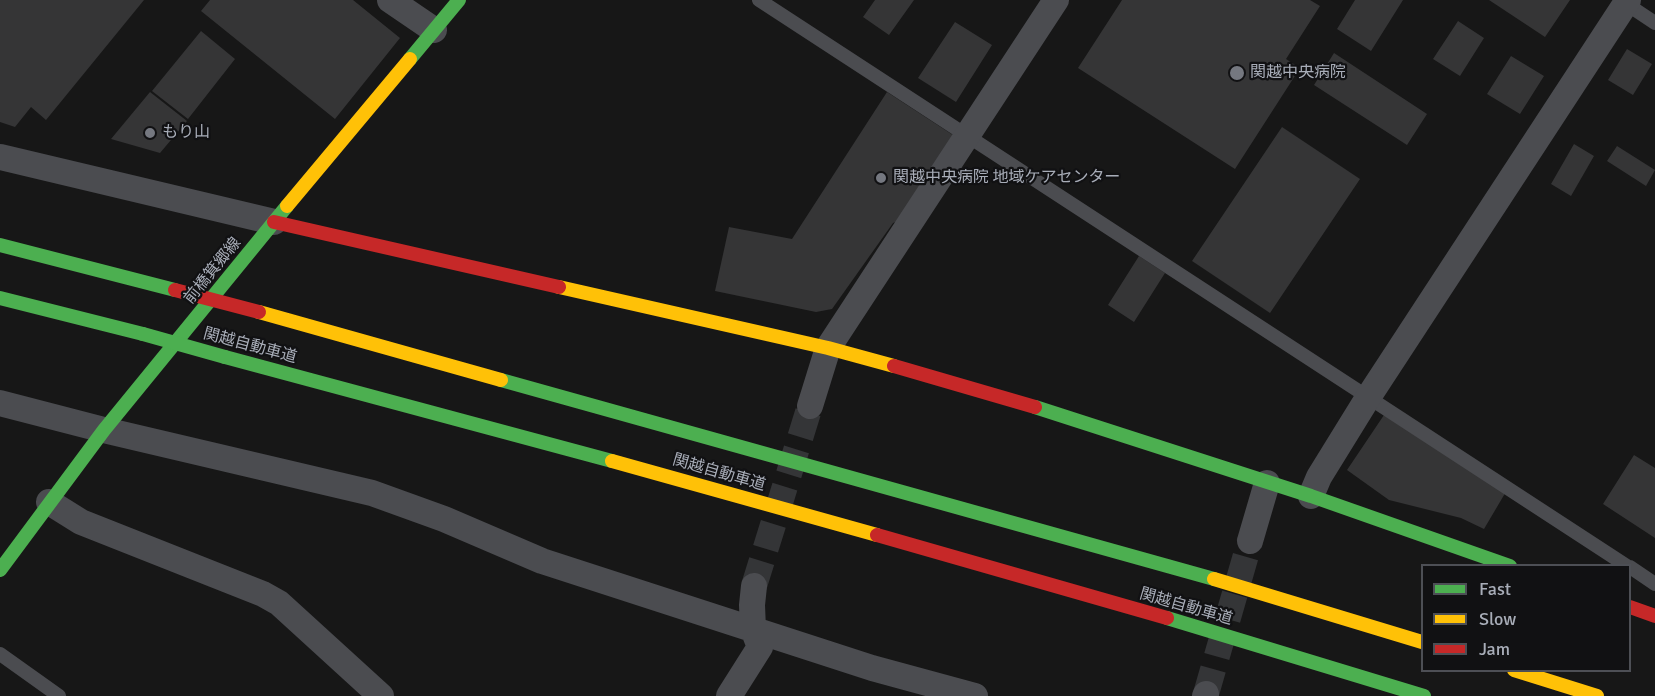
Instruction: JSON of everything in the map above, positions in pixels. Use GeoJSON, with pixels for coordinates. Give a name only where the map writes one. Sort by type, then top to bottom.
{"type":"FeatureCollection","features":[{"type":"Feature","properties":{"kind":"main road","name":"前橋箕郷線"},"geometry":{"type":"LineString","coordinates":[[0,570],[104,430],[459,0]]}},
{"type":"Feature","properties":{"kind":"main road"},"geometry":{"type":"LineString","coordinates":[[274,222],[828,348],[1015,400],[1311,496],[1503,564]]}},
{"type":"Feature","properties":{"kind":"main road","name":"関越自動車道"},"geometry":{"type":"LineString","coordinates":[[0,245],[260,312],[1205,576],[1421,642]]}},
{"type":"Feature","properties":{"kind":"main road","name":"関越自動車道"},"geometry":{"type":"LineString","coordinates":[[0,298],[143,334],[722,490],[1187,624],[1424,696]]}},
{"type":"Feature","properties":{"kind":"main road"},"geometry":{"type":"LineString","coordinates":[[1631,609],[1655,616]]}},
{"type":"Feature","properties":{"kind":"main road"},"geometry":{"type":"LineString","coordinates":[[1520,672],[1597,696]]}},
{"type":"Feature","properties":{"kind":"street"},"geometry":{"type":"LineString","coordinates":[[390,0],[434,30]]}},
{"type":"Feature","properties":{"kind":"street"},"geometry":{"type":"LineString","coordinates":[[810,406],[828,348],[1056,0]]}},
{"type":"Feature","properties":{"kind":"street"},"geometry":{"type":"LineString","coordinates":[[1311,496],[1319,477],[1369,396],[1625,1]]}},
{"type":"Feature","properties":{"kind":"street"},"geometry":{"type":"LineString","coordinates":[[0,157],[274,222]]}},
{"type":"Feature","properties":{"kind":"street"},"geometry":{"type":"LineString","coordinates":[[0,403],[372,493],[444,519],[542,561],[872,668],[975,696]]}},
{"type":"Feature","properties":{"kind":"street"},"geometry":{"type":"LineString","coordinates":[[1250,541],[1268,483]]}},
{"type":"Feature","properties":{"kind":"street"},"geometry":{"type":"LineString","coordinates":[[50,502],[81,522],[263,594],[279,603],[381,696]]}},
{"type":"Feature","properties":{"kind":"street"},"geometry":{"type":"LineString","coordinates":[[729,696],[760,647],[753,629],[754,586]]}},
{"type":"Feature","properties":{"kind":"lane"},"geometry":{"type":"LineString","coordinates":[[759,0],[1625,564]]}},
{"type":"Feature","properties":{"kind":"lane"},"geometry":{"type":"LineString","coordinates":[[1625,1],[1655,23]]}},
{"type":"Feature","properties":{"kind":"lane"},"geometry":{"type":"LineString","coordinates":[[1631,568],[1655,584]]}},
{"type":"Feature","properties":{"kind":"lane"},"geometry":{"type":"LineString","coordinates":[[0,654],[59,696]]}},
{"type":"Feature","properties":{"kind":"building"},"geometry":{"type":"Polygon","coordinates":[[[0,0],[144,0],[46,120],[31,107],[15,127],[0,122],[0,0]]]}},
{"type":"Feature","properties":{"kind":"building"},"geometry":{"type":"Polygon","coordinates":[[[210,0],[353,0],[400,38],[335,119],[201,11],[210,0]]]}},
{"type":"Feature","properties":{"kind":"building"},"geometry":{"type":"Polygon","coordinates":[[[875,0],[914,0],[889,35],[863,17],[875,0]]]}},
{"type":"Feature","properties":{"kind":"building"},"geometry":{"type":"Polygon","coordinates":[[[1122,0],[1310,0],[1320,6],[1286,59],[1300,68],[1235,169],[1078,68],[1122,0]]]}},
{"type":"Feature","properties":{"kind":"building"},"geometry":{"type":"Polygon","coordinates":[[[1355,0],[1403,0],[1371,51],[1337,29],[1355,0]]]}},
{"type":"Feature","properties":{"kind":"building"},"geometry":{"type":"Polygon","coordinates":[[[1489,0],[1570,0],[1545,37],[1489,0]]]}},
{"type":"Feature","properties":{"kind":"building"},"geometry":{"type":"Polygon","coordinates":[[[1458,21],[1484,38],[1460,76],[1433,59],[1458,21]]]}},
{"type":"Feature","properties":{"kind":"building"},"geometry":{"type":"Polygon","coordinates":[[[955,22],[992,45],[956,102],[918,78],[955,22]]]}},
{"type":"Feature","properties":{"kind":"building"},"geometry":{"type":"Polygon","coordinates":[[[201,31],[235,59],[188,119],[152,91],[201,31]]]}},
{"type":"Feature","properties":{"kind":"building"},"geometry":{"type":"Polygon","coordinates":[[[1627,49],[1652,64],[1633,95],[1608,80],[1627,49]]]}},
{"type":"Feature","properties":{"kind":"building"},"geometry":{"type":"Polygon","coordinates":[[[1334,53],[1427,114],[1407,145],[1314,85],[1334,53]]]}},
{"type":"Feature","properties":{"kind":"building"},"geometry":{"type":"Polygon","coordinates":[[[1511,56],[1544,76],[1520,114],[1487,94],[1511,56]]]}},
{"type":"Feature","properties":{"kind":"building"},"geometry":{"type":"Polygon","coordinates":[[[150,92],[187,121],[160,153],[111,139],[150,92]]]}},
{"type":"Feature","properties":{"kind":"building","name":"関越中央病院 地域ケアセンター"},"geometry":{"type":"Polygon","coordinates":[[[887,92],[956,137],[903,219],[893,223],[832,309],[816,312],[715,291],[729,227],[792,239],[887,92]]]}},
{"type":"Feature","properties":{"kind":"building"},"geometry":{"type":"Polygon","coordinates":[[[1282,127],[1360,179],[1270,313],[1192,261],[1282,127]]]}},
{"type":"Feature","properties":{"kind":"building"},"geometry":{"type":"Polygon","coordinates":[[[1574,144],[1594,156],[1571,196],[1551,184],[1574,144]]]}},
{"type":"Feature","properties":{"kind":"building"},"geometry":{"type":"Polygon","coordinates":[[[1617,146],[1655,170],[1646,186],[1607,161],[1617,146]]]}},
{"type":"Feature","properties":{"kind":"building"},"geometry":{"type":"Polygon","coordinates":[[[1139,256],[1165,273],[1134,322],[1108,305],[1139,256]]]}},
{"type":"Feature","properties":{"kind":"building"},"geometry":{"type":"Polygon","coordinates":[[[1384,415],[1507,490],[1484,529],[1461,518],[1389,500],[1347,470],[1384,415]]]}},
{"type":"Feature","properties":{"kind":"building"},"geometry":{"type":"Polygon","coordinates":[[[1634,455],[1655,468],[1655,538],[1603,504],[1634,455]]]}},
{"type":"Feature","properties":{"kind":"tunnel"},"geometry":{"type":"LineString","coordinates":[[754,586],[810,406]]}},
{"type":"Feature","properties":{"kind":"tunnel"},"geometry":{"type":"LineString","coordinates":[[1206,694],[1250,541]]}},
{"type":"Feature","properties":{"kind":"traffic: fast"},"geometry":{"type":"LineString","coordinates":[[410,59],[459,0]]}},
{"type":"Feature","properties":{"kind":"traffic: fast"},"geometry":{"type":"LineString","coordinates":[[0,570],[104,430],[287,206]]}},
{"type":"Feature","properties":{"kind":"traffic: fast"},"geometry":{"type":"LineString","coordinates":[[0,245],[175,290]]}},
{"type":"Feature","properties":{"kind":"traffic: fast"},"geometry":{"type":"LineString","coordinates":[[0,298],[143,334]]}},
{"type":"Feature","properties":{"kind":"traffic: fast"},"geometry":{"type":"LineString","coordinates":[[143,334],[225,357]]}},
{"type":"Feature","properties":{"kind":"traffic: fast"},"geometry":{"type":"LineString","coordinates":[[225,357],[612,461]]}},
{"type":"Feature","properties":{"kind":"traffic: fast"},"geometry":{"type":"LineString","coordinates":[[501,380],[1214,579]]}},
{"type":"Feature","properties":{"kind":"traffic: fast"},"geometry":{"type":"LineString","coordinates":[[1035,407],[1311,496],[1504,564]]}},
{"type":"Feature","properties":{"kind":"traffic: fast"},"geometry":{"type":"LineString","coordinates":[[1167,618],[1424,696]]}},
{"type":"Feature","properties":{"kind":"traffic: slow"},"geometry":{"type":"LineString","coordinates":[[287,206],[410,59]]}},
{"type":"Feature","properties":{"kind":"traffic: slow"},"geometry":{"type":"LineString","coordinates":[[559,287],[828,348],[894,366]]}},
{"type":"Feature","properties":{"kind":"traffic: slow"},"geometry":{"type":"LineString","coordinates":[[259,312],[501,380]]}},
{"type":"Feature","properties":{"kind":"traffic: slow"},"geometry":{"type":"LineString","coordinates":[[612,461],[877,535]]}},
{"type":"Feature","properties":{"kind":"traffic: slow"},"geometry":{"type":"LineString","coordinates":[[1214,579],[1421,642]]}},
{"type":"Feature","properties":{"kind":"traffic: slow"},"geometry":{"type":"LineString","coordinates":[[1520,672],[1597,696]]}},
{"type":"Feature","properties":{"kind":"traffic: jam"},"geometry":{"type":"LineString","coordinates":[[274,222],[559,287]]}},
{"type":"Feature","properties":{"kind":"traffic: jam"},"geometry":{"type":"LineString","coordinates":[[175,290],[259,312]]}},
{"type":"Feature","properties":{"kind":"traffic: jam"},"geometry":{"type":"LineString","coordinates":[[894,366],[1035,407]]}},
{"type":"Feature","properties":{"kind":"traffic: jam"},"geometry":{"type":"LineString","coordinates":[[877,535],[1167,618]]}},
{"type":"Feature","properties":{"kind":"traffic: jam"},"geometry":{"type":"LineString","coordinates":[[1631,607],[1655,616]]}},
{"type":"Feature","properties":{"kind":"place","name":"関越中央病院"},"geometry":{"type":"Point","coordinates":[1237,73]}},
{"type":"Feature","properties":{"kind":"place","name":"もり山"},"geometry":{"type":"Point","coordinates":[150,133]}},
{"type":"Feature","properties":{"kind":"place","name":"関越中央病院 地域ケアセンター"},"geometry":{"type":"Point","coordinates":[881,178]}}]}
